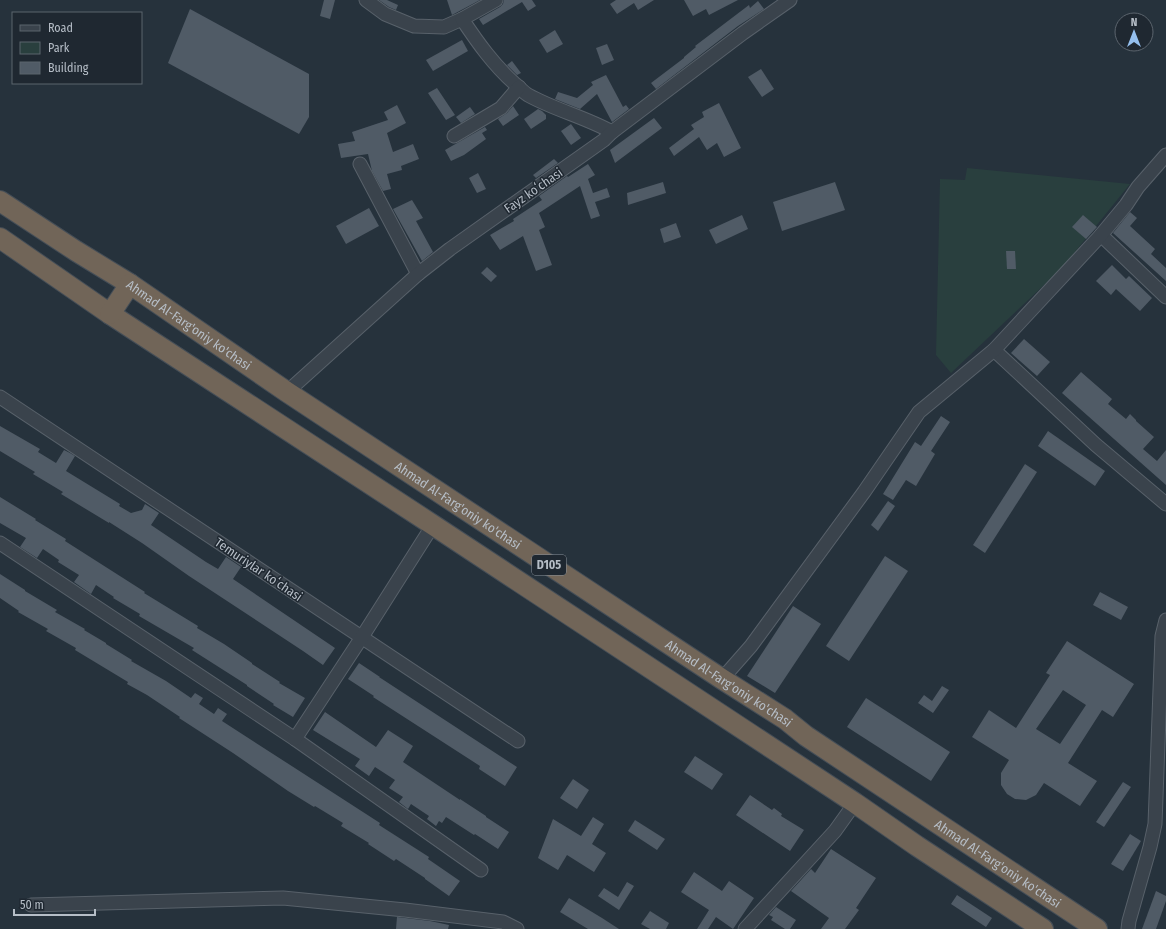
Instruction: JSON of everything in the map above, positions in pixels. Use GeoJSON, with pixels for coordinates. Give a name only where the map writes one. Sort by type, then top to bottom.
{"type":"FeatureCollection","features":[{"type":"Feature","properties":{"kind":"highway","name":"Ahmad Al-Farg'oniy ko'chasi"},"geometry":{"type":"LineString","coordinates":[[0,201],[76,251],[130,284],[287,392],[785,719],[806,736],[1097,929]]}},
{"type":"Feature","properties":{"kind":"highway","name":"D105"},"geometry":{"type":"LineString","coordinates":[[0,238],[110,314],[855,803],[917,846],[1043,929]]}},
{"type":"Feature","properties":{"kind":"highway"},"geometry":{"type":"LineString","coordinates":[[110,314],[130,284]]}},
{"type":"Feature","properties":{"kind":"street"},"geometry":{"type":"LineString","coordinates":[[366,0],[385,14],[414,26],[444,27],[496,0]]}},
{"type":"Feature","properties":{"kind":"street","name":"Fayz koʻchasi"},"geometry":{"type":"LineString","coordinates":[[287,392],[418,274],[450,248],[604,140],[612,132],[743,33],[790,0]]}},
{"type":"Feature","properties":{"kind":"street"},"geometry":{"type":"LineString","coordinates":[[462,19],[481,47],[503,73],[527,94],[559,110],[612,132]]}},
{"type":"Feature","properties":{"kind":"street"},"geometry":{"type":"LineString","coordinates":[[454,136],[502,108],[519,87]]}},
{"type":"Feature","properties":{"kind":"street"},"geometry":{"type":"LineString","coordinates":[[722,679],[751,646],[864,492],[919,412],[994,350],[1101,235],[1166,155]]}},
{"type":"Feature","properties":{"kind":"street"},"geometry":{"type":"LineString","coordinates":[[360,164],[418,274]]}},
{"type":"Feature","properties":{"kind":"street"},"geometry":{"type":"LineString","coordinates":[[1101,235],[1166,297]]}},
{"type":"Feature","properties":{"kind":"street"},"geometry":{"type":"LineString","coordinates":[[994,350],[1096,445],[1166,504]]}},
{"type":"Feature","properties":{"kind":"street","name":"Temuriylar koʻchasi"},"geometry":{"type":"LineString","coordinates":[[0,397],[518,741]]}},
{"type":"Feature","properties":{"kind":"street"},"geometry":{"type":"LineString","coordinates":[[295,739],[433,525]]}},
{"type":"Feature","properties":{"kind":"street"},"geometry":{"type":"LineString","coordinates":[[0,543],[295,739],[481,870]]}},
{"type":"Feature","properties":{"kind":"street"},"geometry":{"type":"LineString","coordinates":[[1128,929],[1150,847],[1154,824],[1164,656],[1162,636],[1166,620]]}},
{"type":"Feature","properties":{"kind":"street"},"geometry":{"type":"LineString","coordinates":[[745,929],[835,831],[855,803]]}},
{"type":"Feature","properties":{"kind":"street"},"geometry":{"type":"LineString","coordinates":[[31,905],[283,898],[405,910],[503,922],[516,929]]}},
{"type":"Feature","properties":{"kind":"green space"},"geometry":{"type":"Polygon","coordinates":[[[967,168],[1130,184],[1062,268],[951,373],[936,355],[940,179],[965,180],[967,168]]]}},
{"type":"Feature","properties":{"kind":"building"},"geometry":{"type":"Polygon","coordinates":[[[324,0],[335,0],[330,19],[320,16],[324,0]]]}},
{"type":"Feature","properties":{"kind":"building"},"geometry":{"type":"Polygon","coordinates":[[[379,0],[387,0],[398,5],[396,10],[389,7],[379,0]]]}},
{"type":"Feature","properties":{"kind":"building"},"geometry":{"type":"Polygon","coordinates":[[[447,0],[480,0],[452,15],[447,0]]]}},
{"type":"Feature","properties":{"kind":"building"},"geometry":{"type":"Polygon","coordinates":[[[504,0],[532,0],[536,6],[528,11],[522,2],[483,25],[479,19],[500,7],[504,0]]]}},
{"type":"Feature","properties":{"kind":"building"},"geometry":{"type":"Polygon","coordinates":[[[616,0],[654,0],[638,10],[634,3],[617,14],[610,4],[616,0]]]}},
{"type":"Feature","properties":{"kind":"building"},"geometry":{"type":"Polygon","coordinates":[[[684,0],[738,0],[709,15],[706,9],[693,16],[684,0]]]}},
{"type":"Feature","properties":{"kind":"building"},"geometry":{"type":"Polygon","coordinates":[[[758,1],[764,9],[738,26],[656,89],[651,83],[684,58],[696,47],[695,46],[749,5],[750,8],[758,1]]]}},
{"type":"Feature","properties":{"kind":"building"},"geometry":{"type":"Polygon","coordinates":[[[190,9],[309,74],[309,117],[299,134],[168,63],[190,9]]]}},
{"type":"Feature","properties":{"kind":"building"},"geometry":{"type":"Polygon","coordinates":[[[555,30],[563,44],[547,53],[539,40],[555,30]]]}},
{"type":"Feature","properties":{"kind":"building"},"geometry":{"type":"Polygon","coordinates":[[[462,40],[468,51],[433,71],[426,60],[462,40]]]}},
{"type":"Feature","properties":{"kind":"building"},"geometry":{"type":"Polygon","coordinates":[[[607,44],[614,60],[602,65],[596,48],[607,44]]]}},
{"type":"Feature","properties":{"kind":"building"},"geometry":{"type":"Polygon","coordinates":[[[512,61],[521,73],[517,75],[507,65],[512,61]]]}},
{"type":"Feature","properties":{"kind":"building"},"geometry":{"type":"Polygon","coordinates":[[[761,69],[774,89],[762,97],[748,77],[761,69]]]}},
{"type":"Feature","properties":{"kind":"building"},"geometry":{"type":"Polygon","coordinates":[[[606,75],[623,107],[626,105],[629,109],[612,122],[597,94],[580,109],[555,99],[558,92],[577,98],[593,85],[591,82],[606,75]]]}},
{"type":"Feature","properties":{"kind":"building"},"geometry":{"type":"Polygon","coordinates":[[[437,88],[455,115],[446,120],[428,93],[437,88]]]}},
{"type":"Feature","properties":{"kind":"building"},"geometry":{"type":"Polygon","coordinates":[[[719,103],[741,148],[724,157],[717,143],[707,150],[699,137],[674,156],[669,148],[694,129],[691,125],[704,117],[702,112],[719,103]]]}},
{"type":"Feature","properties":{"kind":"building"},"geometry":{"type":"Polygon","coordinates":[[[397,105],[406,123],[387,133],[393,152],[413,144],[419,159],[401,166],[402,170],[387,174],[391,189],[383,191],[372,171],[368,154],[341,158],[338,144],[355,141],[352,132],[388,120],[384,112],[397,105]]]}},
{"type":"Feature","properties":{"kind":"building"},"geometry":{"type":"Polygon","coordinates":[[[513,106],[519,115],[503,126],[498,119],[507,113],[513,106]]]}},
{"type":"Feature","properties":{"kind":"building"},"geometry":{"type":"Polygon","coordinates":[[[470,107],[475,114],[461,123],[456,117],[470,107]]]}},
{"type":"Feature","properties":{"kind":"building"},"geometry":{"type":"Polygon","coordinates":[[[538,109],[546,115],[546,119],[531,129],[524,119],[538,109]]]}},
{"type":"Feature","properties":{"kind":"building"},"geometry":{"type":"Polygon","coordinates":[[[654,118],[662,128],[615,163],[610,150],[654,118]]]}},
{"type":"Feature","properties":{"kind":"building"},"geometry":{"type":"Polygon","coordinates":[[[571,124],[581,138],[571,145],[561,131],[571,124]]]}},
{"type":"Feature","properties":{"kind":"building"},"geometry":{"type":"Polygon","coordinates":[[[485,127],[487,130],[482,133],[486,139],[464,155],[451,161],[445,150],[485,127]]]}},
{"type":"Feature","properties":{"kind":"building"},"geometry":{"type":"Polygon","coordinates":[[[554,159],[558,163],[536,178],[533,175],[554,159]]]}},
{"type":"Feature","properties":{"kind":"building"},"geometry":{"type":"Polygon","coordinates":[[[588,164],[595,175],[588,179],[593,193],[607,188],[610,197],[595,202],[600,216],[591,219],[580,186],[539,213],[545,227],[539,230],[552,265],[536,271],[523,236],[500,250],[490,235],[514,221],[513,219],[542,200],[539,196],[567,176],[568,177],[588,164]]]}},
{"type":"Feature","properties":{"kind":"building"},"geometry":{"type":"Polygon","coordinates":[[[478,173],[486,189],[477,193],[469,178],[478,173]]]}},
{"type":"Feature","properties":{"kind":"building"},"geometry":{"type":"Polygon","coordinates":[[[663,182],[666,193],[628,205],[627,193],[663,182]]]}},
{"type":"Feature","properties":{"kind":"building"},"geometry":{"type":"Polygon","coordinates":[[[835,182],[845,210],[782,231],[773,202],[835,182]]]}},
{"type":"Feature","properties":{"kind":"building"},"geometry":{"type":"Polygon","coordinates":[[[412,200],[423,218],[416,221],[433,252],[422,261],[393,209],[412,200]]]}},
{"type":"Feature","properties":{"kind":"building"},"geometry":{"type":"Polygon","coordinates":[[[369,208],[379,226],[346,244],[336,226],[369,208]]]}},
{"type":"Feature","properties":{"kind":"building"},"geometry":{"type":"Polygon","coordinates":[[[1130,212],[1137,218],[1130,226],[1155,249],[1151,254],[1166,268],[1166,281],[1113,233],[1130,212]]]}},
{"type":"Feature","properties":{"kind":"building"},"geometry":{"type":"Polygon","coordinates":[[[742,215],[748,229],[716,244],[709,230],[742,215]]]}},
{"type":"Feature","properties":{"kind":"building"},"geometry":{"type":"Polygon","coordinates":[[[1083,215],[1097,227],[1086,239],[1072,227],[1083,215]]]}},
{"type":"Feature","properties":{"kind":"building"},"geometry":{"type":"Polygon","coordinates":[[[676,223],[681,237],[664,243],[660,229],[676,223]]]}},
{"type":"Feature","properties":{"kind":"building"},"geometry":{"type":"Polygon","coordinates":[[[1006,251],[1015,251],[1016,269],[1007,269],[1006,251]]]}},
{"type":"Feature","properties":{"kind":"building"},"geometry":{"type":"Polygon","coordinates":[[[1112,265],[1126,279],[1129,276],[1152,298],[1140,311],[1116,289],[1111,295],[1096,281],[1112,265]]]}},
{"type":"Feature","properties":{"kind":"building"},"geometry":{"type":"Polygon","coordinates":[[[487,267],[497,276],[491,282],[481,273],[487,267]]]}},
{"type":"Feature","properties":{"kind":"building"},"geometry":{"type":"Polygon","coordinates":[[[1024,339],[1050,362],[1037,376],[1011,353],[1024,339]]]}},
{"type":"Feature","properties":{"kind":"building"},"geometry":{"type":"Polygon","coordinates":[[[1081,372],[1112,399],[1108,404],[1126,419],[1130,414],[1154,437],[1143,449],[1157,461],[1166,450],[1166,485],[1062,393],[1081,372]]]}},
{"type":"Feature","properties":{"kind":"building"},"geometry":{"type":"Polygon","coordinates":[[[941,416],[950,422],[931,451],[935,454],[916,486],[906,480],[893,500],[883,494],[915,442],[921,446],[941,416]]]}},
{"type":"Feature","properties":{"kind":"building"},"geometry":{"type":"Polygon","coordinates":[[[0,426],[40,449],[38,452],[56,463],[64,450],[75,456],[66,471],[120,504],[119,506],[131,513],[142,510],[145,504],[159,513],[151,525],[218,569],[226,557],[241,567],[233,579],[335,648],[323,665],[142,543],[61,494],[63,492],[33,474],[35,472],[0,451],[0,426]]]}},
{"type":"Feature","properties":{"kind":"building"},"geometry":{"type":"Polygon","coordinates":[[[1048,431],[1105,471],[1095,486],[1038,446],[1048,431]]]}},
{"type":"Feature","properties":{"kind":"building"},"geometry":{"type":"Polygon","coordinates":[[[1025,464],[1037,472],[985,553],[973,545],[1025,464]]]}},
{"type":"Feature","properties":{"kind":"building"},"geometry":{"type":"Polygon","coordinates":[[[0,497],[66,539],[65,541],[145,592],[144,593],[198,626],[197,628],[224,644],[280,682],[279,683],[305,698],[293,717],[273,705],[274,704],[247,685],[192,650],[194,648],[139,616],[140,614],[113,598],[114,597],[96,585],[91,594],[74,582],[79,575],[58,562],[59,560],[43,549],[37,558],[20,547],[26,538],[0,523],[0,497]]]}},
{"type":"Feature","properties":{"kind":"building"},"geometry":{"type":"Polygon","coordinates":[[[888,501],[895,506],[878,531],[871,525],[888,501]]]}},
{"type":"Feature","properties":{"kind":"building"},"geometry":{"type":"Polygon","coordinates":[[[885,556],[908,571],[849,661],[826,646],[885,556]]]}},
{"type":"Feature","properties":{"kind":"building"},"geometry":{"type":"Polygon","coordinates":[[[0,574],[57,610],[55,612],[85,629],[84,630],[132,660],[131,661],[166,681],[191,698],[195,693],[203,698],[199,704],[214,714],[218,708],[227,714],[222,721],[380,823],[379,825],[429,857],[428,859],[460,881],[449,896],[396,859],[394,861],[368,844],[369,843],[341,826],[343,823],[288,791],[147,695],[127,684],[128,682],[75,650],[76,648],[46,631],[48,629],[18,612],[19,611],[0,598],[0,574]]]}},
{"type":"Feature","properties":{"kind":"building"},"geometry":{"type":"Polygon","coordinates":[[[1100,592],[1128,607],[1121,620],[1093,605],[1100,592]]]}},
{"type":"Feature","properties":{"kind":"building"},"geometry":{"type":"Polygon","coordinates":[[[793,606],[821,624],[775,693],[747,676],[793,606]]]}},
{"type":"Feature","properties":{"kind":"building"},"geometry":{"type":"Polygon","coordinates":[[[1067,641],[1134,684],[1113,717],[1102,710],[1068,763],[1097,781],[1080,806],[1044,783],[1036,795],[1026,800],[1015,799],[1007,794],[1001,785],[1001,773],[1009,760],[972,737],[989,710],[1016,728],[1050,675],[1046,673],[1067,641]],[[1063,690],[1036,729],[1060,744],[1086,705],[1063,690]]]}},
{"type":"Feature","properties":{"kind":"building"},"geometry":{"type":"Polygon","coordinates":[[[359,663],[517,767],[505,786],[479,769],[480,766],[373,697],[374,696],[348,679],[359,663]]]}},
{"type":"Feature","properties":{"kind":"building"},"geometry":{"type":"Polygon","coordinates":[[[942,686],[949,690],[933,713],[918,703],[924,695],[932,701],[942,686]]]}},
{"type":"Feature","properties":{"kind":"building"},"geometry":{"type":"Polygon","coordinates":[[[866,698],[950,752],[931,781],[847,727],[866,698]]]}},
{"type":"Feature","properties":{"kind":"building"},"geometry":{"type":"Polygon","coordinates":[[[325,712],[376,747],[388,730],[413,746],[403,762],[509,832],[498,849],[446,817],[442,823],[439,821],[436,826],[427,819],[429,816],[411,804],[408,809],[399,802],[403,797],[389,788],[395,780],[375,767],[369,776],[355,766],[360,759],[313,730],[325,712]]]}},
{"type":"Feature","properties":{"kind":"building"},"geometry":{"type":"Polygon","coordinates":[[[695,756],[723,774],[712,790],[684,772],[695,756]]]}},
{"type":"Feature","properties":{"kind":"building"},"geometry":{"type":"Polygon","coordinates":[[[573,779],[589,790],[577,809],[560,798],[573,779]]]}},
{"type":"Feature","properties":{"kind":"building"},"geometry":{"type":"Polygon","coordinates":[[[1123,782],[1131,787],[1104,827],[1096,822],[1123,782]]]}},
{"type":"Feature","properties":{"kind":"building"},"geometry":{"type":"Polygon","coordinates":[[[750,795],[772,810],[774,808],[782,814],[781,816],[804,830],[790,851],[736,815],[750,795]]]}},
{"type":"Feature","properties":{"kind":"building"},"geometry":{"type":"Polygon","coordinates":[[[593,817],[604,824],[592,844],[606,853],[594,872],[567,855],[558,870],[538,858],[553,819],[581,836],[593,817]]]}},
{"type":"Feature","properties":{"kind":"building"},"geometry":{"type":"Polygon","coordinates":[[[635,820],[665,839],[657,850],[628,831],[635,820]]]}},
{"type":"Feature","properties":{"kind":"building"},"geometry":{"type":"Polygon","coordinates":[[[1130,834],[1141,841],[1123,871],[1111,864],[1130,834]]]}},
{"type":"Feature","properties":{"kind":"building"},"geometry":{"type":"Polygon","coordinates":[[[831,849],[876,878],[856,908],[859,910],[845,929],[821,929],[829,918],[791,891],[811,869],[815,873],[831,849]]]}},
{"type":"Feature","properties":{"kind":"building"},"geometry":{"type":"Polygon","coordinates":[[[694,872],[722,891],[729,881],[754,898],[733,929],[716,917],[708,929],[697,929],[709,910],[681,892],[694,872]]]}},
{"type":"Feature","properties":{"kind":"building"},"geometry":{"type":"Polygon","coordinates":[[[627,882],[634,886],[619,910],[598,896],[604,888],[618,897],[627,882]]]}},
{"type":"Feature","properties":{"kind":"building"},"geometry":{"type":"Polygon","coordinates":[[[1156,891],[1166,896],[1166,901],[1156,929],[1142,929],[1156,891]]]}},
{"type":"Feature","properties":{"kind":"building"},"geometry":{"type":"Polygon","coordinates":[[[957,895],[992,918],[986,927],[951,904],[957,895]]]}},
{"type":"Feature","properties":{"kind":"building"},"geometry":{"type":"Polygon","coordinates":[[[569,898],[619,929],[588,929],[560,912],[569,898]]]}},
{"type":"Feature","properties":{"kind":"building"},"geometry":{"type":"Polygon","coordinates":[[[776,907],[796,920],[790,929],[785,929],[771,920],[773,917],[769,915],[776,907]]]}},
{"type":"Feature","properties":{"kind":"building"},"geometry":{"type":"Polygon","coordinates":[[[650,911],[669,923],[666,929],[650,929],[641,924],[650,911]]]}},
{"type":"Feature","properties":{"kind":"building"},"geometry":{"type":"Polygon","coordinates":[[[397,917],[449,925],[448,929],[396,929],[397,917]]]}}]}
